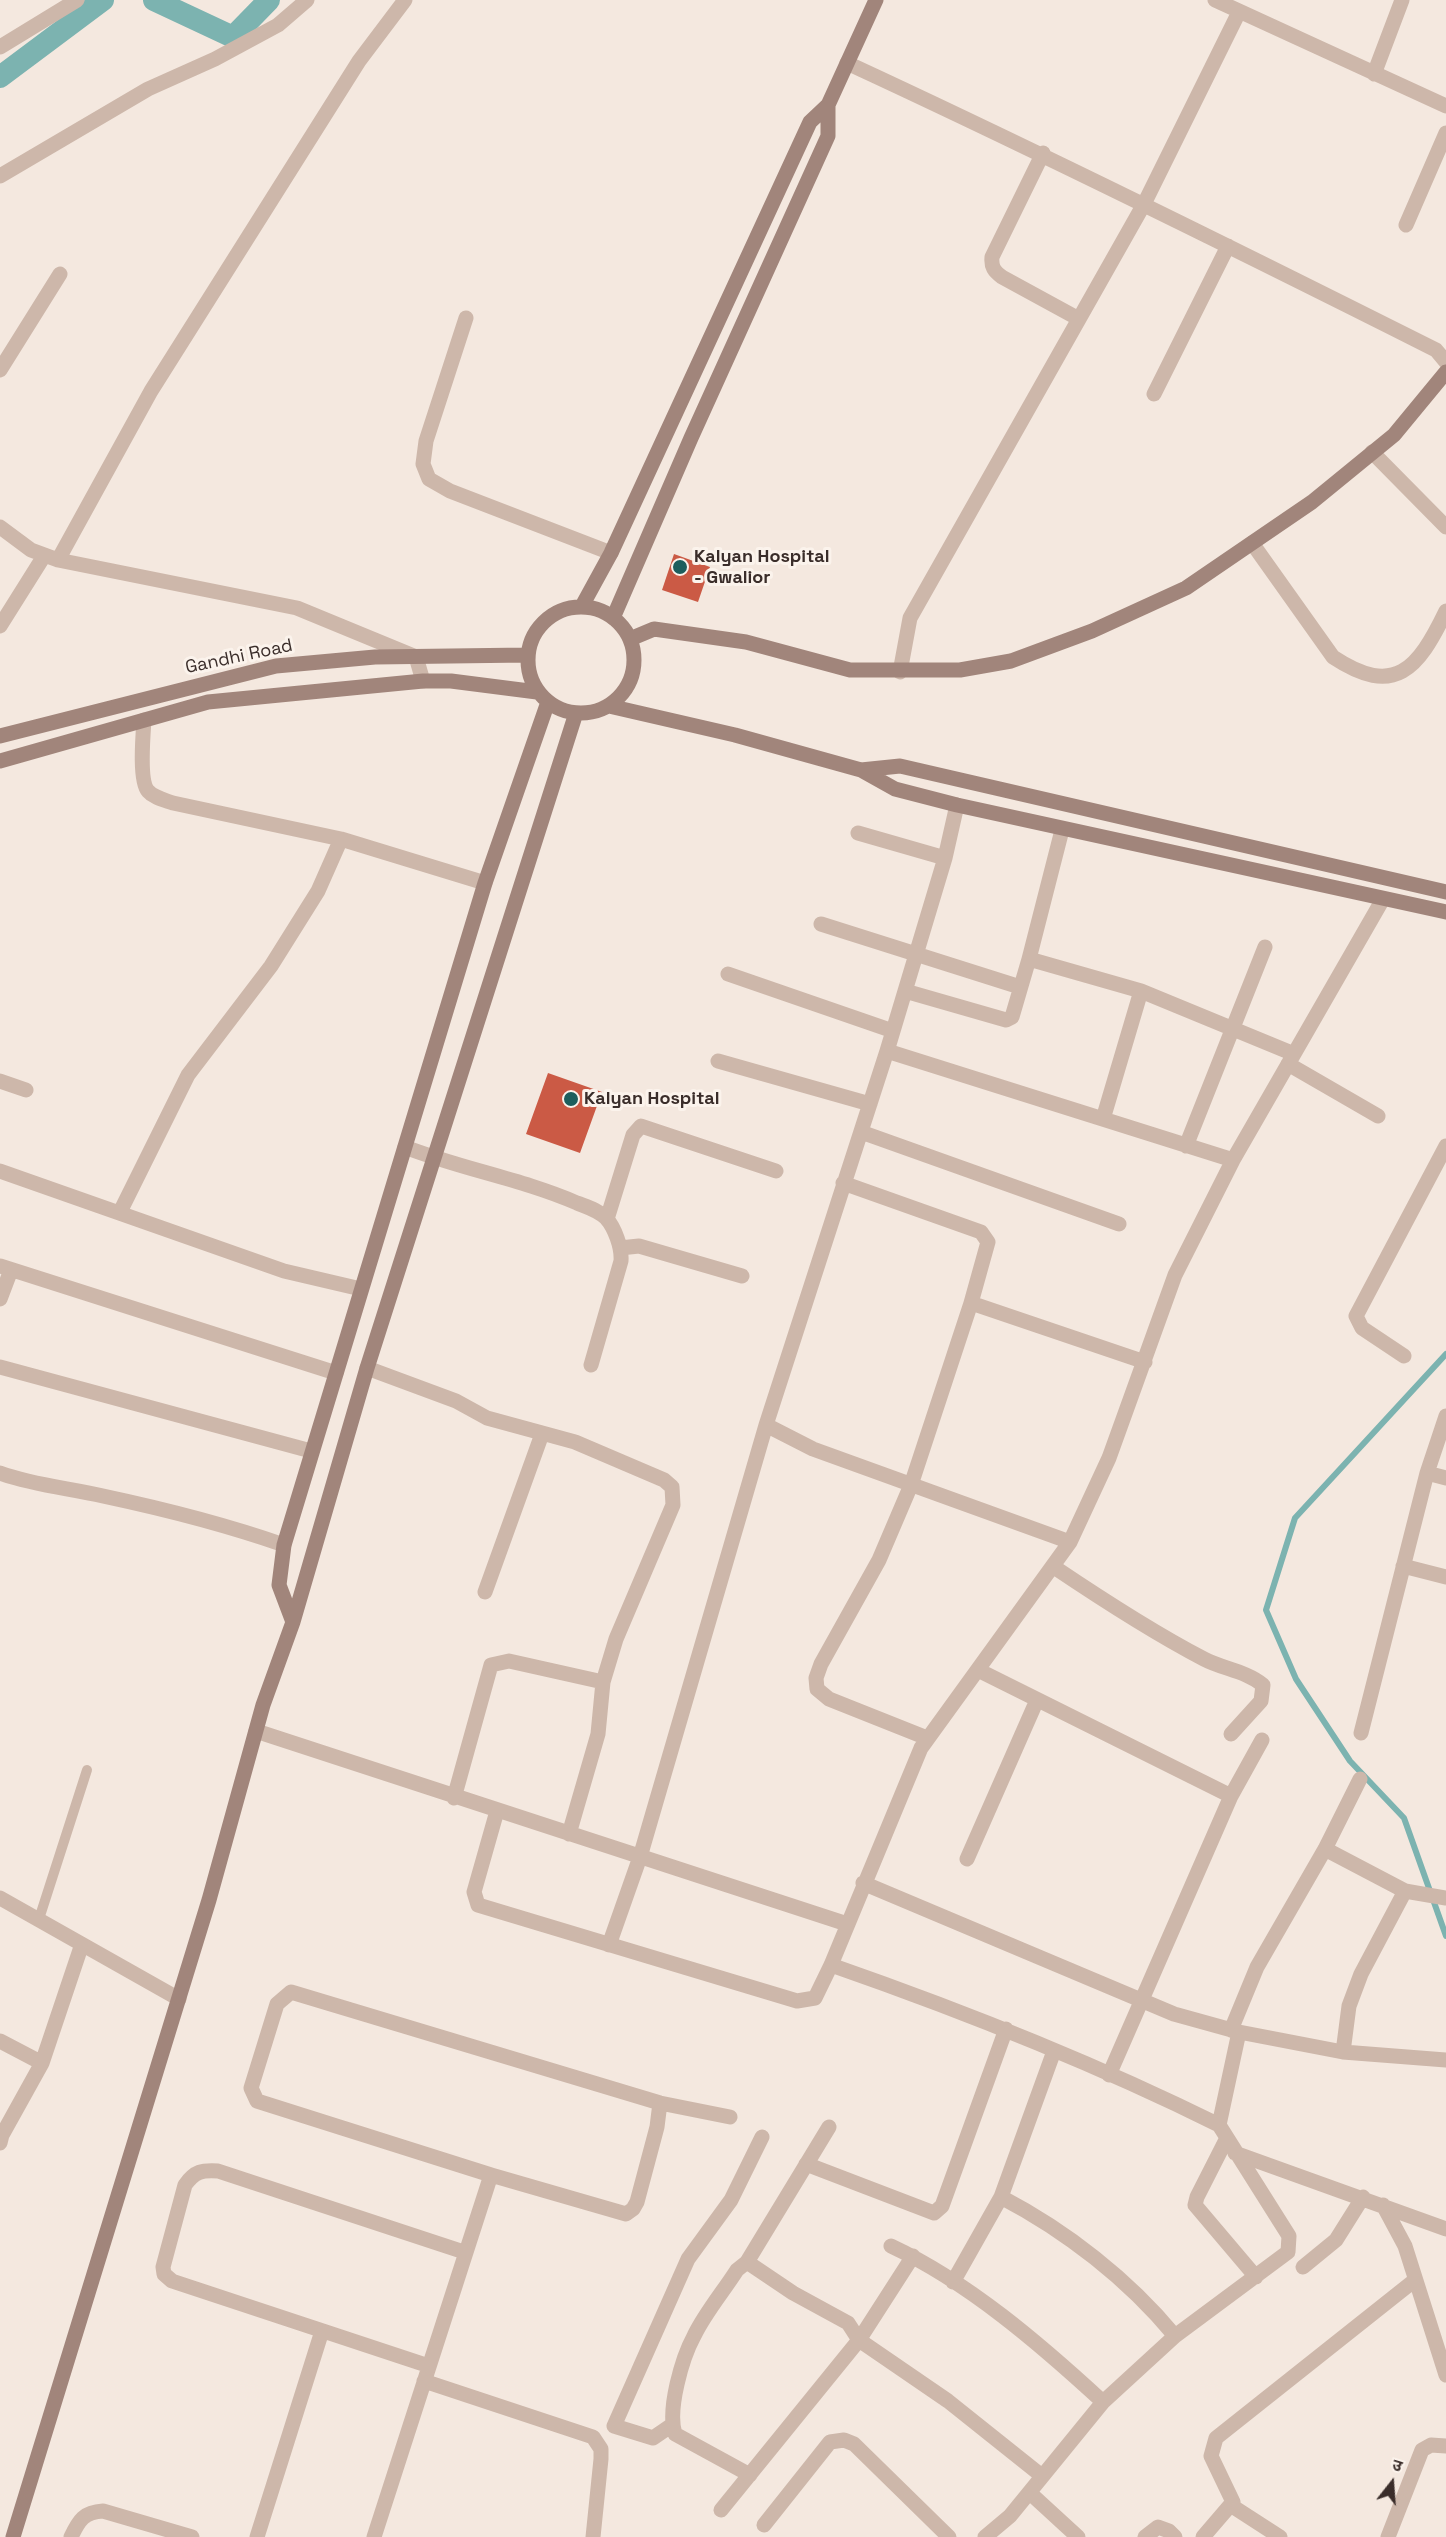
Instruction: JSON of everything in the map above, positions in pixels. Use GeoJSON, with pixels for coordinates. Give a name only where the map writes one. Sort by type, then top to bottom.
{"type":"FeatureCollection","features":[{"type":"Feature","properties":{"kind":"main road"},"geometry":{"type":"LineString","coordinates":[[582,606],[611,553],[810,122],[828,105],[876,0]]}},
{"type":"Feature","properties":{"kind":"main road"},"geometry":{"type":"LineString","coordinates":[[613,618],[691,438],[828,136],[828,105]]}},
{"type":"Feature","properties":{"kind":"main road"},"geometry":{"type":"LineString","coordinates":[[630,639],[654,629],[746,642],[850,669],[900,672],[960,670],[1011,661],[1092,631],[1186,588],[1312,502],[1394,435],[1446,372]]}},
{"type":"Feature","properties":{"kind":"main road"},"geometry":{"type":"LineString","coordinates":[[0,761],[208,702],[423,681],[451,681],[543,697],[576,713],[593,712],[609,706],[629,684],[634,669],[634,654],[630,639],[613,618],[598,610],[582,606],[551,615],[531,640],[527,655],[528,668],[543,697],[311,1450],[284,1545],[279,1585],[293,1622]]}},
{"type":"Feature","properties":{"kind":"main road","name":"Gandhi Road"},"geometry":{"type":"LineString","coordinates":[[0,736],[276,666],[363,658],[527,655]]}},
{"type":"Feature","properties":{"kind":"main road"},"geometry":{"type":"LineString","coordinates":[[609,706],[735,735],[861,770],[895,789],[957,805],[1062,830],[1446,912]]}},
{"type":"Feature","properties":{"kind":"main road"},"geometry":{"type":"LineString","coordinates":[[13,2537],[179,1999],[256,1731],[293,1622],[367,1368],[576,713]]}},
{"type":"Feature","properties":{"kind":"main road"},"geometry":{"type":"LineString","coordinates":[[861,770],[900,766],[1446,892]]}},
{"type":"Feature","properties":{"kind":"street"},"geometry":{"type":"LineString","coordinates":[[0,47],[77,0]]}},
{"type":"Feature","properties":{"kind":"street"},"geometry":{"type":"LineString","coordinates":[[0,176],[148,89],[215,59],[278,25],[307,0]]}},
{"type":"Feature","properties":{"kind":"street"},"geometry":{"type":"LineString","coordinates":[[0,626],[51,558],[152,391],[359,61],[405,0]]}},
{"type":"Feature","properties":{"kind":"street"},"geometry":{"type":"LineString","coordinates":[[1215,0],[1446,106]]}},
{"type":"Feature","properties":{"kind":"street"},"geometry":{"type":"LineString","coordinates":[[1374,74],[1402,0]]}},
{"type":"Feature","properties":{"kind":"street"},"geometry":{"type":"LineString","coordinates":[[900,672],[910,618],[1144,204],[1239,12]]}},
{"type":"Feature","properties":{"kind":"street"},"geometry":{"type":"LineString","coordinates":[[847,63],[1043,153],[1436,350],[1446,362]]}},
{"type":"Feature","properties":{"kind":"street"},"geometry":{"type":"LineString","coordinates":[[1406,225],[1446,133]]}},
{"type":"Feature","properties":{"kind":"street"},"geometry":{"type":"LineString","coordinates":[[1043,153],[992,257],[991,264],[993,270],[1002,277],[1078,319]]}},
{"type":"Feature","properties":{"kind":"street"},"geometry":{"type":"LineString","coordinates":[[1154,394],[1228,246]]}},
{"type":"Feature","properties":{"kind":"street"},"geometry":{"type":"LineString","coordinates":[[0,370],[60,274]]}},
{"type":"Feature","properties":{"kind":"street"},"geometry":{"type":"LineString","coordinates":[[466,318],[426,441],[423,464],[429,479],[450,491],[611,553]]}},
{"type":"Feature","properties":{"kind":"street"},"geometry":{"type":"LineString","coordinates":[[1372,452],[1446,527]]}},
{"type":"Feature","properties":{"kind":"street"},"geometry":{"type":"LineString","coordinates":[[0,527],[51,558],[297,608],[416,657],[423,681]]}},
{"type":"Feature","properties":{"kind":"street"},"geometry":{"type":"LineString","coordinates":[[1252,543],[1333,657],[1348,667],[1370,675],[1393,677],[1409,668],[1424,652],[1446,611]]}},
{"type":"Feature","properties":{"kind":"street"},"geometry":{"type":"LineString","coordinates":[[144,720],[143,780],[146,790],[156,797],[173,803],[341,839],[485,883]]}},
{"type":"Feature","properties":{"kind":"street"},"geometry":{"type":"LineString","coordinates":[[609,1944],[640,1857],[766,1425],[917,954],[945,858],[957,805]]}},
{"type":"Feature","properties":{"kind":"street"},"geometry":{"type":"LineString","coordinates":[[905,991],[1006,1020],[1012,1017],[1062,830]]}},
{"type":"Feature","properties":{"kind":"street"},"geometry":{"type":"LineString","coordinates":[[858,833],[945,858]]}},
{"type":"Feature","properties":{"kind":"street"},"geometry":{"type":"LineString","coordinates":[[120,1212],[188,1075],[271,966],[318,891],[341,839]]}},
{"type":"Feature","properties":{"kind":"street"},"geometry":{"type":"LineString","coordinates":[[497,1811],[474,1892],[478,1905],[804,2002],[815,1998],[927,1738],[1054,1567],[1070,1542],[1109,1458],[1175,1275],[1233,1160],[1383,899]]}},
{"type":"Feature","properties":{"kind":"street"},"geometry":{"type":"LineString","coordinates":[[821,924],[1020,987]]}},
{"type":"Feature","properties":{"kind":"street"},"geometry":{"type":"LineString","coordinates":[[1186,1146],[1265,947]]}},
{"type":"Feature","properties":{"kind":"street"},"geometry":{"type":"LineString","coordinates":[[1029,959],[1140,991],[1231,1028],[1291,1059],[1378,1116]]}},
{"type":"Feature","properties":{"kind":"street"},"geometry":{"type":"LineString","coordinates":[[728,974],[893,1031]]}},
{"type":"Feature","properties":{"kind":"street"},"geometry":{"type":"LineString","coordinates":[[1103,1119],[1140,991]]}},
{"type":"Feature","properties":{"kind":"street"},"geometry":{"type":"LineString","coordinates":[[887,1051],[1233,1160]]}},
{"type":"Feature","properties":{"kind":"street"},"geometry":{"type":"LineString","coordinates":[[718,1061],[870,1104]]}},
{"type":"Feature","properties":{"kind":"street"},"geometry":{"type":"LineString","coordinates":[[0,1081],[26,1090]]}},
{"type":"Feature","properties":{"kind":"street"},"geometry":{"type":"LineString","coordinates":[[607,1219],[633,1135],[641,1126],[777,1171]]}},
{"type":"Feature","properties":{"kind":"street"},"geometry":{"type":"LineString","coordinates":[[861,1132],[1119,1224]]}},
{"type":"Feature","properties":{"kind":"street"},"geometry":{"type":"LineString","coordinates":[[1404,1356],[1362,1328],[1356,1316],[1446,1146]]}},
{"type":"Feature","properties":{"kind":"street"},"geometry":{"type":"LineString","coordinates":[[405,1147],[434,1158],[549,1191],[598,1212],[607,1219],[620,1248],[621,1261],[591,1365]]}},
{"type":"Feature","properties":{"kind":"street"},"geometry":{"type":"LineString","coordinates":[[0,1171],[284,1271],[362,1289]]}},
{"type":"Feature","properties":{"kind":"street"},"geometry":{"type":"LineString","coordinates":[[843,1183],[981,1232],[988,1242],[971,1303],[911,1485],[879,1560],[821,1664],[816,1678],[817,1689],[829,1699],[927,1738]]}},
{"type":"Feature","properties":{"kind":"street"},"geometry":{"type":"LineString","coordinates":[[620,1248],[639,1246],[742,1276]]}},
{"type":"Feature","properties":{"kind":"street"},"geometry":{"type":"LineString","coordinates":[[0,1299],[5,1268],[336,1373]]}},
{"type":"Feature","properties":{"kind":"street"},"geometry":{"type":"LineString","coordinates":[[971,1303],[1145,1362]]}},
{"type":"Feature","properties":{"kind":"street"},"geometry":{"type":"LineString","coordinates":[[0,1367],[311,1450]]}},
{"type":"Feature","properties":{"kind":"street"},"geometry":{"type":"LineString","coordinates":[[367,1368],[456,1401],[487,1418],[574,1442],[664,1480],[672,1487],[673,1505],[616,1639],[603,1682],[598,1734],[569,1834]]}},
{"type":"Feature","properties":{"kind":"street"},"geometry":{"type":"LineString","coordinates":[[1361,1733],[1427,1473],[1446,1416]]}},
{"type":"Feature","properties":{"kind":"street"},"geometry":{"type":"LineString","coordinates":[[766,1425],[813,1449],[1070,1542]]}},
{"type":"Feature","properties":{"kind":"street"},"geometry":{"type":"LineString","coordinates":[[486,1592],[542,1434]]}},
{"type":"Feature","properties":{"kind":"street"},"geometry":{"type":"LineString","coordinates":[[0,1473],[20,1480],[85,1492],[229,1525],[284,1545]]}},
{"type":"Feature","properties":{"kind":"street"},"geometry":{"type":"LineString","coordinates":[[1427,1473],[1446,1478]]}},
{"type":"Feature","properties":{"kind":"street"},"geometry":{"type":"LineString","coordinates":[[1403,1566],[1446,1577]]}},
{"type":"Feature","properties":{"kind":"street"},"geometry":{"type":"LineString","coordinates":[[1054,1567],[1151,1630],[1207,1660],[1254,1678],[1263,1685],[1262,1701],[1231,1734]]}},
{"type":"Feature","properties":{"kind":"street"},"geometry":{"type":"LineString","coordinates":[[454,1798],[491,1665],[509,1661],[603,1682]]}},
{"type":"Feature","properties":{"kind":"street"},"geometry":{"type":"LineString","coordinates":[[978,1670],[1231,1796]]}},
{"type":"Feature","properties":{"kind":"street"},"geometry":{"type":"LineString","coordinates":[[967,1859],[1037,1700]]}},
{"type":"Feature","properties":{"kind":"street"},"geometry":{"type":"LineString","coordinates":[[256,1731],[454,1798],[847,1924]]}},
{"type":"Feature","properties":{"kind":"street"},"geometry":{"type":"LineString","coordinates":[[1109,2075],[1231,1796],[1262,1740]]}},
{"type":"Feature","properties":{"kind":"street"},"geometry":{"type":"LineString","coordinates":[[1256,2277],[1195,2205],[1223,2132],[1235,2031],[1257,1968],[1325,1849],[1360,1779]]}},
{"type":"Feature","properties":{"kind":"street"},"geometry":{"type":"LineString","coordinates":[[1325,1849],[1410,1893],[1440,1898]]}},
{"type":"Feature","properties":{"kind":"street"},"geometry":{"type":"LineString","coordinates":[[863,1883],[1174,2014],[1235,2031],[1343,2052],[1446,2060]]}},
{"type":"Feature","properties":{"kind":"street"},"geometry":{"type":"LineString","coordinates":[[1343,2052],[1349,2006],[1357,1983],[1410,1893]]}},
{"type":"Feature","properties":{"kind":"street"},"geometry":{"type":"LineString","coordinates":[[0,1898],[179,1999]]}},
{"type":"Feature","properties":{"kind":"street"},"geometry":{"type":"LineString","coordinates":[[0,2143],[2,2134],[42,2063],[82,1944]]}},
{"type":"Feature","properties":{"kind":"street"},"geometry":{"type":"LineString","coordinates":[[831,1965],[1006,2029],[1109,2075],[1223,2132],[1289,2236],[1288,2252],[1175,2336],[1103,2402],[1010,2516],[985,2537]]}},
{"type":"Feature","properties":{"kind":"street"},"geometry":{"type":"LineString","coordinates":[[660,2103],[657,2127],[637,2202],[626,2214],[491,2175],[257,2101],[251,2088],[277,2004],[282,1997],[291,1992],[660,2103],[730,2117]]}},
{"type":"Feature","properties":{"kind":"street"},"geometry":{"type":"LineString","coordinates":[[806,2164],[934,2213],[942,2206],[1006,2029]]}},
{"type":"Feature","properties":{"kind":"street"},"geometry":{"type":"LineString","coordinates":[[0,2041],[42,2063]]}},
{"type":"Feature","properties":{"kind":"street"},"geometry":{"type":"LineString","coordinates":[[953,2282],[1001,2197],[1054,2051]]}},
{"type":"Feature","properties":{"kind":"street"},"geometry":{"type":"LineString","coordinates":[[750,2475],[675,2434],[672,2425],[673,2406],[694,2336],[737,2270],[747,2262],[829,2127]]}},
{"type":"Feature","properties":{"kind":"street"},"geometry":{"type":"LineString","coordinates":[[672,2425],[653,2438],[614,2426],[688,2259],[731,2200],[762,2137]]}},
{"type":"Feature","properties":{"kind":"street"},"geometry":{"type":"LineString","coordinates":[[1235,2153],[1446,2229]]}},
{"type":"Feature","properties":{"kind":"street"},"geometry":{"type":"LineString","coordinates":[[429,2366],[172,2282],[164,2274],[163,2266],[185,2185],[193,2173],[204,2170],[218,2171],[464,2252]]}},
{"type":"Feature","properties":{"kind":"street"},"geometry":{"type":"LineString","coordinates":[[374,2537],[464,2252],[491,2175]]}},
{"type":"Feature","properties":{"kind":"street"},"geometry":{"type":"LineString","coordinates":[[1001,2197],[1042,2219],[1117,2277],[1175,2336]]}},
{"type":"Feature","properties":{"kind":"street"},"geometry":{"type":"LineString","coordinates":[[1302,2267],[1335,2240],[1363,2198]]}},
{"type":"Feature","properties":{"kind":"street"},"geometry":{"type":"LineString","coordinates":[[1383,2205],[1406,2247],[1446,2375]]}},
{"type":"Feature","properties":{"kind":"street"},"geometry":{"type":"LineString","coordinates":[[891,2246],[913,2256],[953,2282],[1060,2362],[1103,2402]]}},
{"type":"Feature","properties":{"kind":"street"},"geometry":{"type":"LineString","coordinates":[[721,2510],[859,2340],[913,2256]]}},
{"type":"Feature","properties":{"kind":"street"},"geometry":{"type":"LineString","coordinates":[[747,2262],[793,2293],[848,2323],[859,2340],[948,2401],[1042,2476]]}},
{"type":"Feature","properties":{"kind":"street"},"geometry":{"type":"LineString","coordinates":[[1203,2537],[1232,2506],[1232,2498],[1211,2456],[1216,2438],[1415,2280]]}},
{"type":"Feature","properties":{"kind":"street"},"geometry":{"type":"LineString","coordinates":[[257,2537],[322,2331]]}},
{"type":"Feature","properties":{"kind":"street"},"geometry":{"type":"LineString","coordinates":[[424,2381],[593,2437],[601,2449],[593,2537]]}},
{"type":"Feature","properties":{"kind":"street"},"geometry":{"type":"LineString","coordinates":[[764,2525],[830,2442],[844,2440],[854,2444],[949,2537]]}},
{"type":"Feature","properties":{"kind":"street"},"geometry":{"type":"LineString","coordinates":[[1388,2537],[1422,2450],[1431,2445],[1446,2446]]}},
{"type":"Feature","properties":{"kind":"street"},"geometry":{"type":"LineString","coordinates":[[1030,2493],[1078,2537]]}},
{"type":"Feature","properties":{"kind":"street"},"geometry":{"type":"LineString","coordinates":[[1232,2506],[1280,2537]]}},
{"type":"Feature","properties":{"kind":"street"},"geometry":{"type":"LineString","coordinates":[[71,2537],[79,2520],[89,2512],[103,2511],[192,2537]]}},
{"type":"Feature","properties":{"kind":"street"},"geometry":{"type":"LineString","coordinates":[[1145,2537],[1158,2528],[1169,2531],[1175,2537]]}},
{"type":"Feature","properties":{"kind":"lane"},"geometry":{"type":"LineString","coordinates":[[39,1919],[87,1770]]}},
{"type":"Feature","properties":{"kind":"building"},"geometry":{"type":"Polygon","coordinates":[[[674,554],[710,567],[698,602],[662,590],[674,554]]]}},
{"type":"Feature","properties":{"kind":"building"},"geometry":{"type":"Polygon","coordinates":[[[548,1073],[602,1092],[580,1153],[526,1134],[548,1073]]]}},
{"type":"Feature","properties":{"kind":"waterway"},"geometry":{"type":"LineString","coordinates":[[0,77],[103,0]]}},
{"type":"Feature","properties":{"kind":"waterway"},"geometry":{"type":"LineString","coordinates":[[154,0],[233,37],[269,0]]}},
{"type":"Feature","properties":{"kind":"waterway"},"geometry":{"type":"LineString","coordinates":[[1446,1354],[1295,1518],[1266,1610],[1296,1679],[1350,1761],[1404,1818],[1446,1936]]}},
{"type":"Feature","properties":{"kind":"place","name":"Kalyan Hospital - Gwalior"},"geometry":{"type":"Point","coordinates":[680,567]}},
{"type":"Feature","properties":{"kind":"place","name":"Kalyan Hospital"},"geometry":{"type":"Point","coordinates":[571,1099]}}]}
